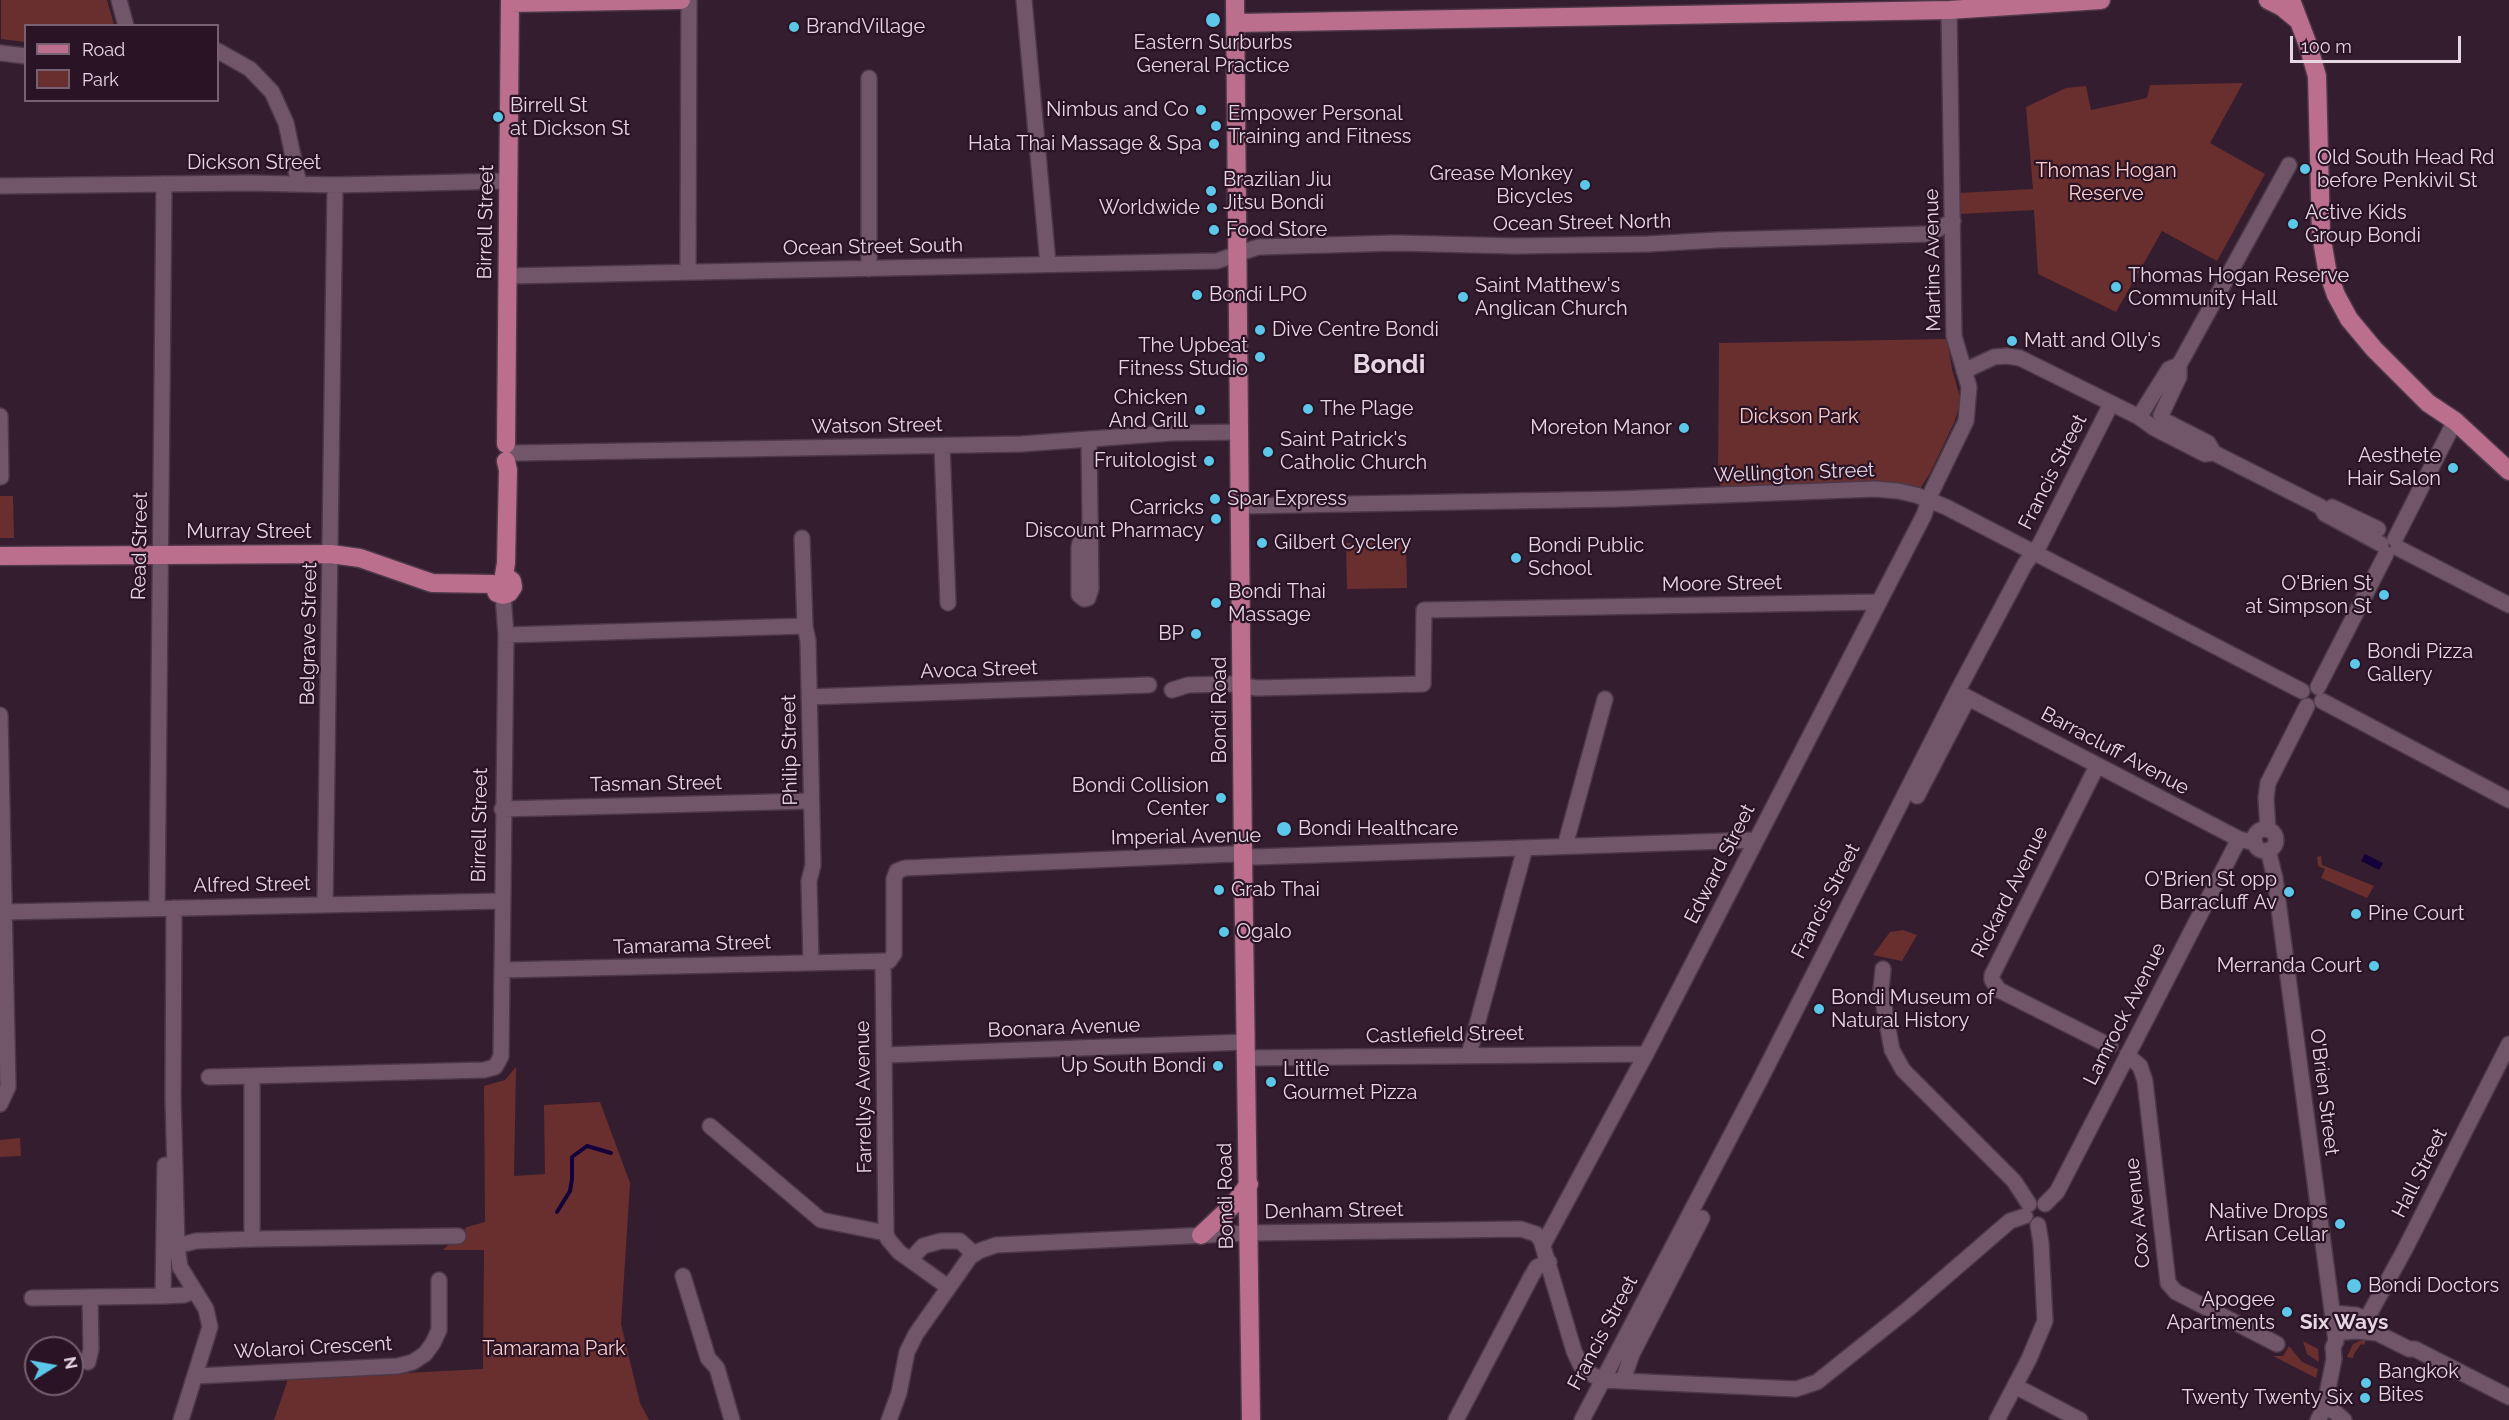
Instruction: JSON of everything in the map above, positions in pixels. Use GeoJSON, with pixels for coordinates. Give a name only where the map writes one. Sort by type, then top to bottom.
{"type":"FeatureCollection","features":[{"type":"Feature","properties":{"kind":"main road"},"geometry":{"type":"LineString","coordinates":[[510,1],[681,0]]}},
{"type":"Feature","properties":{"kind":"main road","name":"Bondi Road"},"geometry":{"type":"LineString","coordinates":[[1235,0],[1251,1420]]}},
{"type":"Feature","properties":{"kind":"main road"},"geometry":{"type":"LineString","coordinates":[[1236,23],[1949,10],[2101,0]]}},
{"type":"Feature","properties":{"kind":"main road"},"geometry":{"type":"LineString","coordinates":[[2268,0],[2282,7],[2300,22]]}},
{"type":"Feature","properties":{"kind":"main road"},"geometry":{"type":"LineString","coordinates":[[2291,0],[2317,76],[2321,234],[2327,269],[2336,295],[2349,319],[2374,349],[2428,403],[2455,421],[2509,471]]}},
{"type":"Feature","properties":{"kind":"main road"},"geometry":{"type":"LineString","coordinates":[[2303,0],[2317,37],[2328,83],[2331,220],[2338,270],[2349,298],[2362,319],[2436,395],[2455,421]]}},
{"type":"Feature","properties":{"kind":"main road","name":"Birrell Street"},"geometry":{"type":"LineString","coordinates":[[500,585],[506,563],[509,453],[510,1]]}},
{"type":"Feature","properties":{"kind":"main road","name":"Murray Street"},"geometry":{"type":"LineString","coordinates":[[0,556],[331,554],[360,558],[432,583],[500,585]]}},
{"type":"Feature","properties":{"kind":"main road"},"geometry":{"type":"LineString","coordinates":[[1201,1235],[1234,1204],[1249,1184]]}},
{"type":"Feature","properties":{"kind":"street"},"geometry":{"type":"LineString","coordinates":[[119,0],[125,24]]}},
{"type":"Feature","properties":{"kind":"street"},"geometry":{"type":"LineString","coordinates":[[688,272],[689,0]]}},
{"type":"Feature","properties":{"kind":"street"},"geometry":{"type":"LineString","coordinates":[[1024,0],[1048,264]]}},
{"type":"Feature","properties":{"kind":"street","name":"Martins Avenue"},"geometry":{"type":"LineString","coordinates":[[1929,500],[1966,421],[1969,387],[1954,336],[1949,10]]}},
{"type":"Feature","properties":{"kind":"street"},"geometry":{"type":"LineString","coordinates":[[219,52],[250,69],[272,92],[286,123],[299,184]]}},
{"type":"Feature","properties":{"kind":"street"},"geometry":{"type":"LineString","coordinates":[[0,53],[24,56]]}},
{"type":"Feature","properties":{"kind":"street"},"geometry":{"type":"LineString","coordinates":[[869,78],[869,269]]}},
{"type":"Feature","properties":{"kind":"street"},"geometry":{"type":"LineString","coordinates":[[2289,165],[2179,365],[2179,377],[2161,412],[2162,417],[2165,422],[2208,443],[2214,453],[2320,507],[2325,514],[2388,543],[2509,605]]}},
{"type":"Feature","properties":{"kind":"street","name":"Dickson Street"},"geometry":{"type":"LineString","coordinates":[[0,186],[335,185],[508,181]]}},
{"type":"Feature","properties":{"kind":"street","name":"Read Street"},"geometry":{"type":"LineString","coordinates":[[157,908],[164,184]]}},
{"type":"Feature","properties":{"kind":"street","name":"Belgrave Street"},"geometry":{"type":"LineString","coordinates":[[325,905],[335,185]]}},
{"type":"Feature","properties":{"kind":"street","name":"Ocean Street North"},"geometry":{"type":"LineString","coordinates":[[1237,254],[1258,247],[1396,243],[1515,246],[1647,244],[1929,234],[1953,221]]}},
{"type":"Feature","properties":{"kind":"street"},"geometry":{"type":"LineString","coordinates":[[1929,234],[1944,240],[1953,248]]}},
{"type":"Feature","properties":{"kind":"street","name":"Ocean Street South"},"geometry":{"type":"LineString","coordinates":[[508,276],[1218,261],[1237,254]]}},
{"type":"Feature","properties":{"kind":"street"},"geometry":{"type":"LineString","coordinates":[[1964,370],[1995,357],[2020,358],[2139,417],[2154,428],[2205,454],[2214,453]]}},
{"type":"Feature","properties":{"kind":"street"},"geometry":{"type":"LineString","coordinates":[[2139,417],[2169,369],[2179,365]]}},
{"type":"Feature","properties":{"kind":"street","name":"Francis Street"},"geometry":{"type":"LineString","coordinates":[[1917,796],[2025,564],[2040,544],[2111,404]]}},
{"type":"Feature","properties":{"kind":"street"},"geometry":{"type":"LineString","coordinates":[[0,416],[1,477]]}},
{"type":"Feature","properties":{"kind":"street"},"geometry":{"type":"LineString","coordinates":[[2455,421],[2388,543],[2316,698],[2509,800]]}},
{"type":"Feature","properties":{"kind":"street","name":"Watson Street"},"geometry":{"type":"LineString","coordinates":[[509,453],[942,446],[1172,433],[1239,432]]}},
{"type":"Feature","properties":{"kind":"street"},"geometry":{"type":"LineString","coordinates":[[1089,439],[1091,516],[1089,531]]}},
{"type":"Feature","properties":{"kind":"street"},"geometry":{"type":"LineString","coordinates":[[942,446],[948,603]]}},
{"type":"Feature","properties":{"kind":"street","name":"Wellington Street"},"geometry":{"type":"LineString","coordinates":[[1240,506],[1617,500],[1875,489],[1898,491],[1929,500],[2302,691],[2302,700],[2316,698]]}},
{"type":"Feature","properties":{"kind":"street","name":"Edward Street"},"geometry":{"type":"LineString","coordinates":[[1543,1245],[1646,1054],[1877,602],[1924,515],[1929,500]]}},
{"type":"Feature","properties":{"kind":"street","name":"Philip Street"},"geometry":{"type":"LineString","coordinates":[[802,538],[805,626],[808,641],[812,801],[813,865],[809,881],[812,962]]}},
{"type":"Feature","properties":{"kind":"street","name":"Birrell Street"},"geometry":{"type":"LineString","coordinates":[[252,1077],[484,1070],[495,1067],[501,1056],[502,808],[506,634],[500,585]]}},
{"type":"Feature","properties":{"kind":"street","name":"Moore Street"},"geometry":{"type":"LineString","coordinates":[[1242,686],[1355,687],[1367,684],[1423,684],[1424,610],[1877,602]]}},
{"type":"Feature","properties":{"kind":"street"},"geometry":{"type":"LineString","coordinates":[[506,634],[805,626]]}},
{"type":"Feature","properties":{"kind":"street","name":"Avoca Street"},"geometry":{"type":"LineString","coordinates":[[809,697],[1149,685]]}},
{"type":"Feature","properties":{"kind":"street"},"geometry":{"type":"LineString","coordinates":[[1172,690],[1188,685],[1242,686]]}},
{"type":"Feature","properties":{"kind":"street","name":"Francis Street"},"geometry":{"type":"LineString","coordinates":[[1582,1420],[1963,695]]}},
{"type":"Feature","properties":{"kind":"street","name":"Barracluff Avenue"},"geometry":{"type":"LineString","coordinates":[[1963,695],[2239,839],[2262,846]]}},
{"type":"Feature","properties":{"kind":"street","name":"O'Brien Street"},"geometry":{"type":"LineString","coordinates":[[2316,698],[2268,783],[2266,798],[2268,830],[2274,834],[2276,841],[2273,847],[2262,846],[2275,878],[2336,1337],[2333,1347],[2334,1359],[2323,1410],[2335,1412],[2344,1420]]}},
{"type":"Feature","properties":{"kind":"street"},"geometry":{"type":"LineString","coordinates":[[1565,846],[1605,699]]}},
{"type":"Feature","properties":{"kind":"street"},"geometry":{"type":"LineString","coordinates":[[0,715],[8,1087],[0,1104]]}},
{"type":"Feature","properties":{"kind":"street","name":"Rickard Avenue"},"geometry":{"type":"LineString","coordinates":[[2097,766],[1992,975],[1992,980],[2000,990],[2110,1046]]}},
{"type":"Feature","properties":{"kind":"street","name":"Tasman Street"},"geometry":{"type":"LineString","coordinates":[[502,808],[812,801]]}},
{"type":"Feature","properties":{"kind":"street","name":"Lamrock Avenue"},"geometry":{"type":"LineString","coordinates":[[2034,1213],[2057,1192],[2239,839]]}},
{"type":"Feature","properties":{"kind":"street","name":"Imperial Avenue"},"geometry":{"type":"LineString","coordinates":[[883,961],[891,960],[894,954],[894,879],[895,874],[901,868],[1756,840]]}},
{"type":"Feature","properties":{"kind":"street"},"geometry":{"type":"LineString","coordinates":[[1469,1054],[1525,848]]}},
{"type":"Feature","properties":{"kind":"street","name":"Alfred Street"},"geometry":{"type":"LineString","coordinates":[[4,912],[502,901]]}},
{"type":"Feature","properties":{"kind":"street"},"geometry":{"type":"LineString","coordinates":[[174,908],[172,1098],[177,1246],[180,1267],[206,1309],[210,1327],[181,1420]]}},
{"type":"Feature","properties":{"kind":"street","name":"Tamarama Street"},"geometry":{"type":"LineString","coordinates":[[502,970],[883,961]]}},
{"type":"Feature","properties":{"kind":"street","name":"Farrellys Avenue"},"geometry":{"type":"LineString","coordinates":[[883,961],[886,1233]]}},
{"type":"Feature","properties":{"kind":"street"},"geometry":{"type":"LineString","coordinates":[[1883,969],[1881,990],[1892,1050],[1903,1070],[2014,1181],[2034,1213],[2042,1243],[2044,1321],[2029,1359],[1998,1420]]}},
{"type":"Feature","properties":{"kind":"street","name":"Hall Street"},"geometry":{"type":"LineString","coordinates":[[2366,1320],[2404,1251],[2509,1044]]}},
{"type":"Feature","properties":{"kind":"street","name":"Castlefield Street"},"geometry":{"type":"LineString","coordinates":[[1246,1050],[1646,1054]]}},
{"type":"Feature","properties":{"kind":"street","name":"Boonara Avenue"},"geometry":{"type":"LineString","coordinates":[[885,1055],[1246,1050]]}},
{"type":"Feature","properties":{"kind":"street","name":"Cox Avenue"},"geometry":{"type":"LineString","coordinates":[[2127,1056],[2140,1066],[2145,1081],[2168,1283],[2176,1292],[2277,1344]]}},
{"type":"Feature","properties":{"kind":"street"},"geometry":{"type":"LineString","coordinates":[[209,1077],[252,1077],[252,1239]]}},
{"type":"Feature","properties":{"kind":"street"},"geometry":{"type":"LineString","coordinates":[[164,1296],[165,1108],[172,1098]]}},
{"type":"Feature","properties":{"kind":"street"},"geometry":{"type":"LineString","coordinates":[[710,1126],[820,1220],[886,1233],[891,1244],[948,1287]]}},
{"type":"Feature","properties":{"kind":"street"},"geometry":{"type":"LineString","coordinates":[[1543,1245],[1574,1351],[1581,1366],[1599,1386],[1623,1380],[1796,1389],[1817,1382],[1907,1311],[2010,1221],[2034,1213]]}},
{"type":"Feature","properties":{"kind":"street","name":"Francis Street"},"geometry":{"type":"LineString","coordinates":[[1623,1380],[1632,1354],[1702,1218]]}},
{"type":"Feature","properties":{"kind":"street","name":"Denham Street"},"geometry":{"type":"LineString","coordinates":[[974,1254],[988,1247],[1004,1244],[1249,1233],[1521,1229],[1538,1235],[1543,1245]]}},
{"type":"Feature","properties":{"kind":"street"},"geometry":{"type":"LineString","coordinates":[[177,1246],[196,1241],[252,1239],[458,1236]]}},
{"type":"Feature","properties":{"kind":"street"},"geometry":{"type":"LineString","coordinates":[[889,1420],[896,1404],[911,1343],[948,1287],[974,1254],[960,1241],[941,1241],[923,1246],[910,1260]]}},
{"type":"Feature","properties":{"kind":"street"},"geometry":{"type":"LineString","coordinates":[[1456,1420],[1535,1270],[1549,1262]]}},
{"type":"Feature","properties":{"kind":"street"},"geometry":{"type":"LineString","coordinates":[[683,1276],[708,1358],[717,1368],[732,1420]]}},
{"type":"Feature","properties":{"kind":"street","name":"Wolaroi Crescent"},"geometry":{"type":"LineString","coordinates":[[196,1376],[398,1366],[412,1362],[425,1354],[434,1343],[439,1330],[439,1280]]}},
{"type":"Feature","properties":{"kind":"street"},"geometry":{"type":"LineString","coordinates":[[32,1298],[164,1296],[184,1295],[195,1291]]}},
{"type":"Feature","properties":{"kind":"street"},"geometry":{"type":"LineString","coordinates":[[88,1362],[91,1349],[90,1297]]}},
{"type":"Feature","properties":{"kind":"street"},"geometry":{"type":"LineString","coordinates":[[2333,1312],[2343,1312],[2366,1320],[2412,1344],[2415,1349]]}},
{"type":"Feature","properties":{"kind":"street"},"geometry":{"type":"LineString","coordinates":[[2336,1337],[2356,1331],[2377,1333],[2409,1349],[2415,1349],[2509,1397]]}},
{"type":"Feature","properties":{"kind":"street"},"geometry":{"type":"LineString","coordinates":[[2015,1386],[2080,1420]]}},
{"type":"Feature","properties":{"kind":"green space"},"geometry":{"type":"Polygon","coordinates":[[[1,0],[107,0],[114,24],[24,24],[24,42],[1,39],[1,0]]]}},
{"type":"Feature","properties":{"kind":"green space","name":"Thomas Hogan Reserve"},"geometry":{"type":"Polygon","coordinates":[[[2243,83],[2210,143],[2265,174],[2217,261],[2162,231],[2116,312],[2038,274],[2034,210],[1959,214],[1959,193],[2033,189],[2026,107],[2066,88],[2086,86],[2091,110],[2147,98],[2150,85],[2243,83]]]}},
{"type":"Feature","properties":{"kind":"green space","name":"Dickson Park"},"geometry":{"type":"Polygon","coordinates":[[[1947,339],[1961,401],[1954,423],[1930,473],[1916,495],[1727,496],[1718,481],[1719,343],[1947,339]]]}},
{"type":"Feature","properties":{"kind":"green space"},"geometry":{"type":"Polygon","coordinates":[[[0,496],[13,496],[14,538],[0,538],[0,496]]]}},
{"type":"Feature","properties":{"kind":"green space"},"geometry":{"type":"Polygon","coordinates":[[[1406,542],[1407,588],[1347,589],[1346,543],[1406,542]]]}},
{"type":"Feature","properties":{"kind":"green space"},"geometry":{"type":"Polygon","coordinates":[[[2321,856],[2322,865],[2374,886],[2367,898],[2321,878],[2325,869],[2318,866],[2317,857],[2321,856]]]}},
{"type":"Feature","properties":{"kind":"green space"},"geometry":{"type":"Polygon","coordinates":[[[1903,930],[1917,935],[1902,961],[1873,955],[1890,932],[1903,930]]]}},
{"type":"Feature","properties":{"kind":"green space","name":"Tamarama Park"},"geometry":{"type":"Polygon","coordinates":[[[516,1067],[514,1176],[545,1174],[544,1105],[600,1102],[630,1183],[621,1324],[640,1403],[649,1420],[274,1420],[288,1379],[483,1369],[484,1250],[443,1250],[467,1227],[485,1222],[484,1086],[505,1080],[516,1067]]]}},
{"type":"Feature","properties":{"kind":"green space"},"geometry":{"type":"Polygon","coordinates":[[[20,1138],[21,1156],[0,1157],[0,1140],[20,1138]]]}},
{"type":"Feature","properties":{"kind":"green space"},"geometry":{"type":"Polygon","coordinates":[[[2367,1338],[2353,1358],[2347,1357],[2353,1344],[2367,1338]]]}},
{"type":"Feature","properties":{"kind":"green space"},"geometry":{"type":"Polygon","coordinates":[[[2303,1341],[2318,1349],[2319,1362],[2307,1354],[2303,1341]]]}},
{"type":"Feature","properties":{"kind":"green space"},"geometry":{"type":"Polygon","coordinates":[[[2289,1346],[2302,1362],[2318,1369],[2316,1378],[2273,1356],[2283,1356],[2289,1346]]]}},
{"type":"Feature","properties":{"kind":"shaded area"},"geometry":{"type":"Polygon","coordinates":[[[2365,854],[2383,863],[2379,870],[2361,861],[2365,854]]]}},
{"type":"Feature","properties":{"kind":"waterway"},"geometry":{"type":"LineString","coordinates":[[557,1212],[570,1191],[572,1157],[587,1146],[611,1153]]}},
{"type":"Feature","properties":{"kind":"place","name":"Eastern Surburbs General Practice"},"geometry":{"type":"Point","coordinates":[1213,20]}},
{"type":"Feature","properties":{"kind":"place","name":"BrandVillage"},"geometry":{"type":"Point","coordinates":[794,27]}},
{"type":"Feature","properties":{"kind":"place","name":"Nimbus and Co"},"geometry":{"type":"Point","coordinates":[1201,110]}},
{"type":"Feature","properties":{"kind":"place","name":"Birrell St at Dickson St"},"geometry":{"type":"Point","coordinates":[498,117]}},
{"type":"Feature","properties":{"kind":"place","name":"Empower Personal Training and Fitness"},"geometry":{"type":"Point","coordinates":[1216,126]}},
{"type":"Feature","properties":{"kind":"place","name":"Hata Thai Massage & Spa"},"geometry":{"type":"Point","coordinates":[1214,144]}},
{"type":"Feature","properties":{"kind":"place","name":"Old South Head Rd before Penkivil St"},"geometry":{"type":"Point","coordinates":[2305,169]}},
{"type":"Feature","properties":{"kind":"place","name":"Grease Monkey Bicycles"},"geometry":{"type":"Point","coordinates":[1585,185]}},
{"type":"Feature","properties":{"kind":"place","name":"Brazilian Jiu Jitsu Bondi"},"geometry":{"type":"Point","coordinates":[1211,191]}},
{"type":"Feature","properties":{"kind":"place","name":"Worldwide"},"geometry":{"type":"Point","coordinates":[1212,208]}},
{"type":"Feature","properties":{"kind":"place","name":"Active Kids Group Bondi"},"geometry":{"type":"Point","coordinates":[2293,224]}},
{"type":"Feature","properties":{"kind":"place","name":"Food Store"},"geometry":{"type":"Point","coordinates":[1214,230]}},
{"type":"Feature","properties":{"kind":"place","name":"Thomas Hogan Reserve Community Hall"},"geometry":{"type":"Point","coordinates":[2116,287]}},
{"type":"Feature","properties":{"kind":"place","name":"Bondi LPO"},"geometry":{"type":"Point","coordinates":[1197,295]}},
{"type":"Feature","properties":{"kind":"place","name":"Saint Matthew's Anglican Church"},"geometry":{"type":"Point","coordinates":[1463,297]}},
{"type":"Feature","properties":{"kind":"place","name":"Dive Centre Bondi"},"geometry":{"type":"Point","coordinates":[1260,330]}},
{"type":"Feature","properties":{"kind":"place","name":"Matt and Olly's"},"geometry":{"type":"Point","coordinates":[2012,341]}},
{"type":"Feature","properties":{"kind":"place","name":"The Upbeat Fitness Studio"},"geometry":{"type":"Point","coordinates":[1260,357]}},
{"type":"Feature","properties":{"kind":"place","name":"The Plage"},"geometry":{"type":"Point","coordinates":[1308,409]}},
{"type":"Feature","properties":{"kind":"place","name":"Chicken And Grill"},"geometry":{"type":"Point","coordinates":[1200,410]}},
{"type":"Feature","properties":{"kind":"place","name":"Moreton Manor"},"geometry":{"type":"Point","coordinates":[1684,428]}},
{"type":"Feature","properties":{"kind":"place","name":"Saint Patrick's Catholic Church"},"geometry":{"type":"Point","coordinates":[1268,452]}},
{"type":"Feature","properties":{"kind":"place","name":"Fruitologist"},"geometry":{"type":"Point","coordinates":[1209,461]}},
{"type":"Feature","properties":{"kind":"place","name":"Aesthete Hair Salon"},"geometry":{"type":"Point","coordinates":[2453,468]}},
{"type":"Feature","properties":{"kind":"place","name":"Spar Express"},"geometry":{"type":"Point","coordinates":[1215,499]}},
{"type":"Feature","properties":{"kind":"place","name":"Carricks Discount Pharmacy"},"geometry":{"type":"Point","coordinates":[1216,519]}},
{"type":"Feature","properties":{"kind":"place","name":"Gilbert Cyclery"},"geometry":{"type":"Point","coordinates":[1262,543]}},
{"type":"Feature","properties":{"kind":"place","name":"Bondi Public School"},"geometry":{"type":"Point","coordinates":[1516,558]}},
{"type":"Feature","properties":{"kind":"place","name":"O'Brien St at Simpson St"},"geometry":{"type":"Point","coordinates":[2384,595]}},
{"type":"Feature","properties":{"kind":"place","name":"Bondi Thai Massage"},"geometry":{"type":"Point","coordinates":[1216,603]}},
{"type":"Feature","properties":{"kind":"place","name":"BP"},"geometry":{"type":"Point","coordinates":[1196,634]}},
{"type":"Feature","properties":{"kind":"place","name":"Bondi Pizza Gallery"},"geometry":{"type":"Point","coordinates":[2355,664]}},
{"type":"Feature","properties":{"kind":"place","name":"Bondi Collision Center"},"geometry":{"type":"Point","coordinates":[1221,798]}},
{"type":"Feature","properties":{"kind":"place","name":"Bondi Healthcare"},"geometry":{"type":"Point","coordinates":[1284,829]}},
{"type":"Feature","properties":{"kind":"place","name":"Grab Thai"},"geometry":{"type":"Point","coordinates":[1219,890]}},
{"type":"Feature","properties":{"kind":"place","name":"O'Brien St opp Barracluff Av"},"geometry":{"type":"Point","coordinates":[2289,892]}},
{"type":"Feature","properties":{"kind":"place","name":"Pine Court"},"geometry":{"type":"Point","coordinates":[2356,914]}},
{"type":"Feature","properties":{"kind":"place","name":"Ogalo"},"geometry":{"type":"Point","coordinates":[1224,932]}},
{"type":"Feature","properties":{"kind":"place","name":"Merranda Court"},"geometry":{"type":"Point","coordinates":[2374,966]}},
{"type":"Feature","properties":{"kind":"place","name":"Bondi Museum of Natural History"},"geometry":{"type":"Point","coordinates":[1819,1009]}},
{"type":"Feature","properties":{"kind":"place","name":"Up South Bondi"},"geometry":{"type":"Point","coordinates":[1218,1066]}},
{"type":"Feature","properties":{"kind":"place","name":"Little Gourmet Pizza"},"geometry":{"type":"Point","coordinates":[1271,1082]}},
{"type":"Feature","properties":{"kind":"place","name":"Native Drops Artisan Cellar"},"geometry":{"type":"Point","coordinates":[2340,1224]}},
{"type":"Feature","properties":{"kind":"place","name":"Bondi Doctors"},"geometry":{"type":"Point","coordinates":[2354,1286]}},
{"type":"Feature","properties":{"kind":"place","name":"Apogee Apartments"},"geometry":{"type":"Point","coordinates":[2287,1312]}},
{"type":"Feature","properties":{"kind":"place","name":"Bangkok Bites"},"geometry":{"type":"Point","coordinates":[2366,1383]}},
{"type":"Feature","properties":{"kind":"place","name":"Twenty Twenty Six"},"geometry":{"type":"Point","coordinates":[2365,1398]}},
{"type":"Feature","properties":{"kind":"district","name":"Bondi"},"geometry":{"type":"Point","coordinates":[1389,365]}},
{"type":"Feature","properties":{"kind":"district","name":"Six Ways"},"geometry":{"type":"Point","coordinates":[2344,1323]}}]}
